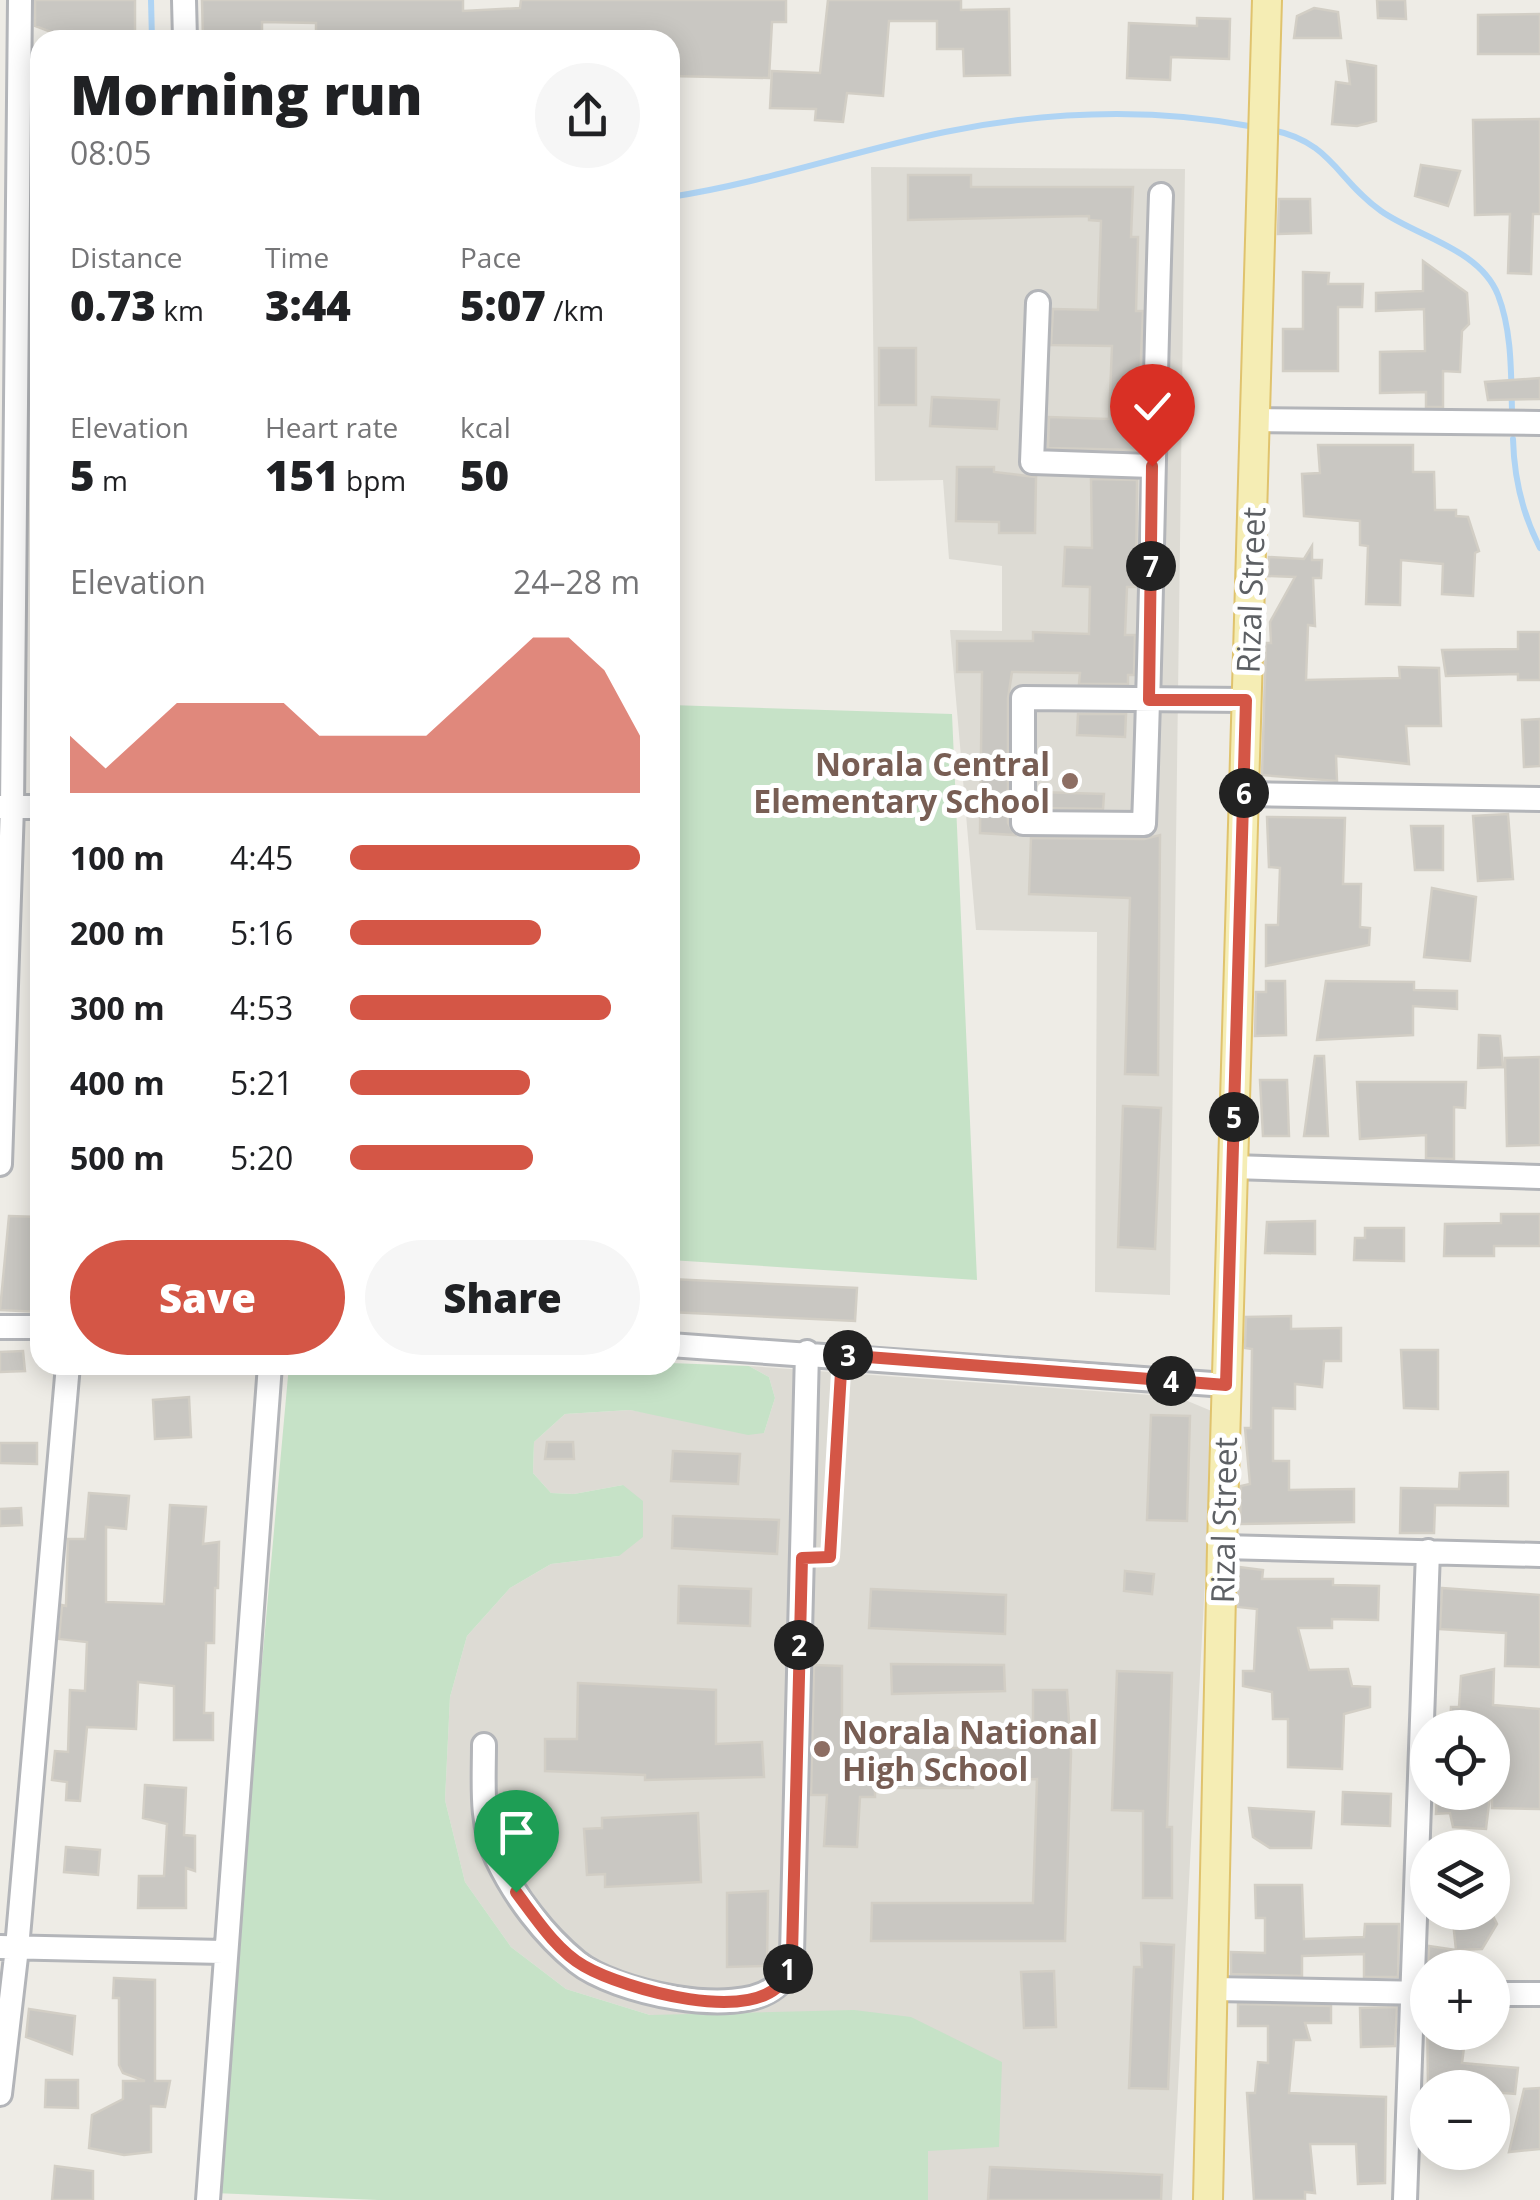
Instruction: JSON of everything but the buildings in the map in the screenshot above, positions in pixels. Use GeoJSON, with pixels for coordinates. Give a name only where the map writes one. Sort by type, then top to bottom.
{"type":"FeatureCollection","features":[{"type":"Feature","properties":{"kind":"main road","name":"Rizal Street"},"geometry":{"type":"LineString","coordinates":[[1208,2200],[1226,1385],[1267,0]]}},
{"type":"Feature","properties":{"kind":"street"},"geometry":{"type":"LineString","coordinates":[[0,1164],[20,0]]}},
{"type":"Feature","properties":{"kind":"street"},"geometry":{"type":"LineString","coordinates":[[184,0],[186,30]]}},
{"type":"Feature","properties":{"kind":"street"},"geometry":{"type":"LineString","coordinates":[[1161,194],[1152,466],[1149,700],[1144,824],[1023,822],[1023,698],[1149,700],[1246,700]]}},
{"type":"Feature","properties":{"kind":"street"},"geometry":{"type":"LineString","coordinates":[[1038,303],[1032,462],[1152,466]]}},
{"type":"Feature","properties":{"kind":"street"},"geometry":{"type":"LineString","coordinates":[[1254,420],[1540,423]]}},
{"type":"Feature","properties":{"kind":"street"},"geometry":{"type":"LineString","coordinates":[[1244,794],[1540,799]]}},
{"type":"Feature","properties":{"kind":"street"},"geometry":{"type":"LineString","coordinates":[[1233,1168],[1540,1177]]}},
{"type":"Feature","properties":{"kind":"street"},"geometry":{"type":"LineString","coordinates":[[0,1327],[30,1327]]}},
{"type":"Feature","properties":{"kind":"street"},"geometry":{"type":"LineString","coordinates":[[680,1346],[1226,1385]]}},
{"type":"Feature","properties":{"kind":"street"},"geometry":{"type":"LineString","coordinates":[[484,1744],[484,1815],[495,1855],[516,1892],[580,1964],[637,1990],[718,2002],[773,1990],[786,1977],[792,1954],[807,1352]]}},
{"type":"Feature","properties":{"kind":"street"},"geometry":{"type":"LineString","coordinates":[[0,2094],[9,1948],[67,1375]]}},
{"type":"Feature","properties":{"kind":"street"},"geometry":{"type":"LineString","coordinates":[[208,2200],[223,1952],[269,1375]]}},
{"type":"Feature","properties":{"kind":"street"},"geometry":{"type":"LineString","coordinates":[[1222,1547],[1540,1555]]}},
{"type":"Feature","properties":{"kind":"street"},"geometry":{"type":"LineString","coordinates":[[1420,1950],[1428,1551]]}},
{"type":"Feature","properties":{"kind":"street"},"geometry":{"type":"LineString","coordinates":[[9,1948],[223,1952]]}},
{"type":"Feature","properties":{"kind":"street"},"geometry":{"type":"LineString","coordinates":[[1213,1989],[1410,1993]]}},
{"type":"Feature","properties":{"kind":"street"},"geometry":{"type":"LineString","coordinates":[[1510,1994],[1540,1994]]}},
{"type":"Feature","properties":{"kind":"street"},"geometry":{"type":"LineString","coordinates":[[1405,2200],[1415,2050]]}},
{"type":"Feature","properties":{"kind":"path"},"geometry":{"type":"LineString","coordinates":[[802,1558],[830,1557],[842,1355]]}},
{"type":"Feature","properties":{"kind":"shaded area","name":"Norala Central Elementary School"},"geometry":{"type":"Polygon","coordinates":[[[871,167],[1185,169],[1170,1295],[1095,1292],[1097,932],[976,930],[950,630],[1002,631],[1002,566],[949,559],[943,480],[875,481],[871,167]]]}},
{"type":"Feature","properties":{"kind":"shaded area","name":"Norala National High School"},"geometry":{"type":"Polygon","coordinates":[[[749,1366],[1178,1397],[1214,1412],[1172,2200],[928,2200],[928,2151],[650,2015],[566,1989],[511,1947],[465,1882],[445,1800],[450,1697],[467,1636],[510,1588],[551,1564],[619,1556],[623,1485],[574,1494],[551,1493],[533,1473],[534,1442],[565,1414],[630,1410],[764,1433],[775,1398],[769,1377],[749,1366]]]}},
{"type":"Feature","properties":{"kind":"green space"},"geometry":{"type":"Polygon","coordinates":[[[680,705],[952,714],[977,1280],[680,1261],[680,705]]]}},
{"type":"Feature","properties":{"kind":"green space"},"geometry":{"type":"Polygon","coordinates":[[[680,1363],[749,1366],[769,1377],[775,1398],[764,1433],[748,1435],[630,1410],[565,1414],[534,1442],[533,1473],[551,1493],[574,1494],[623,1485],[643,1501],[643,1537],[619,1556],[551,1564],[510,1588],[467,1636],[450,1697],[445,1800],[465,1882],[511,1947],[566,1989],[650,2015],[854,2010],[911,2017],[1002,2062],[999,2147],[928,2151],[928,2200],[378,2200],[214,2193],[288,1375],[680,1375],[680,1363]]]}},
{"type":"Feature","properties":{"kind":"waterway"},"geometry":{"type":"LineString","coordinates":[[151,0],[152,30]]}},
{"type":"Feature","properties":{"kind":"waterway"},"geometry":{"type":"LineString","coordinates":[[680,195],[945,132],[1022,120],[1138,114],[1255,127]]}},
{"type":"Feature","properties":{"kind":"waterway"},"geometry":{"type":"LineString","coordinates":[[1272,130],[1308,143],[1381,211],[1463,255],[1489,279],[1506,323],[1512,411]]}},
{"type":"Feature","properties":{"kind":"waterway"},"geometry":{"type":"LineString","coordinates":[[1513,439],[1520,495],[1540,548]]}},
{"type":"Feature","properties":{"kind":"place","name":"Norala Central Elementary School"},"geometry":{"type":"Point","coordinates":[1070,781]}},
{"type":"Feature","properties":{"kind":"place","name":"Norala National High School"},"geometry":{"type":"Point","coordinates":[822,1749]}},
{"type":"Feature","properties":{"kind":"route"},"geometry":{"type":"LineString","coordinates":[[516,1892],[580,1964],[637,1990],[718,2002],[752,1998],[773,1990],[786,1977],[792,1954],[802,1558],[830,1557],[842,1355],[1226,1385],[1246,700],[1149,700],[1152,466]]}}]}
